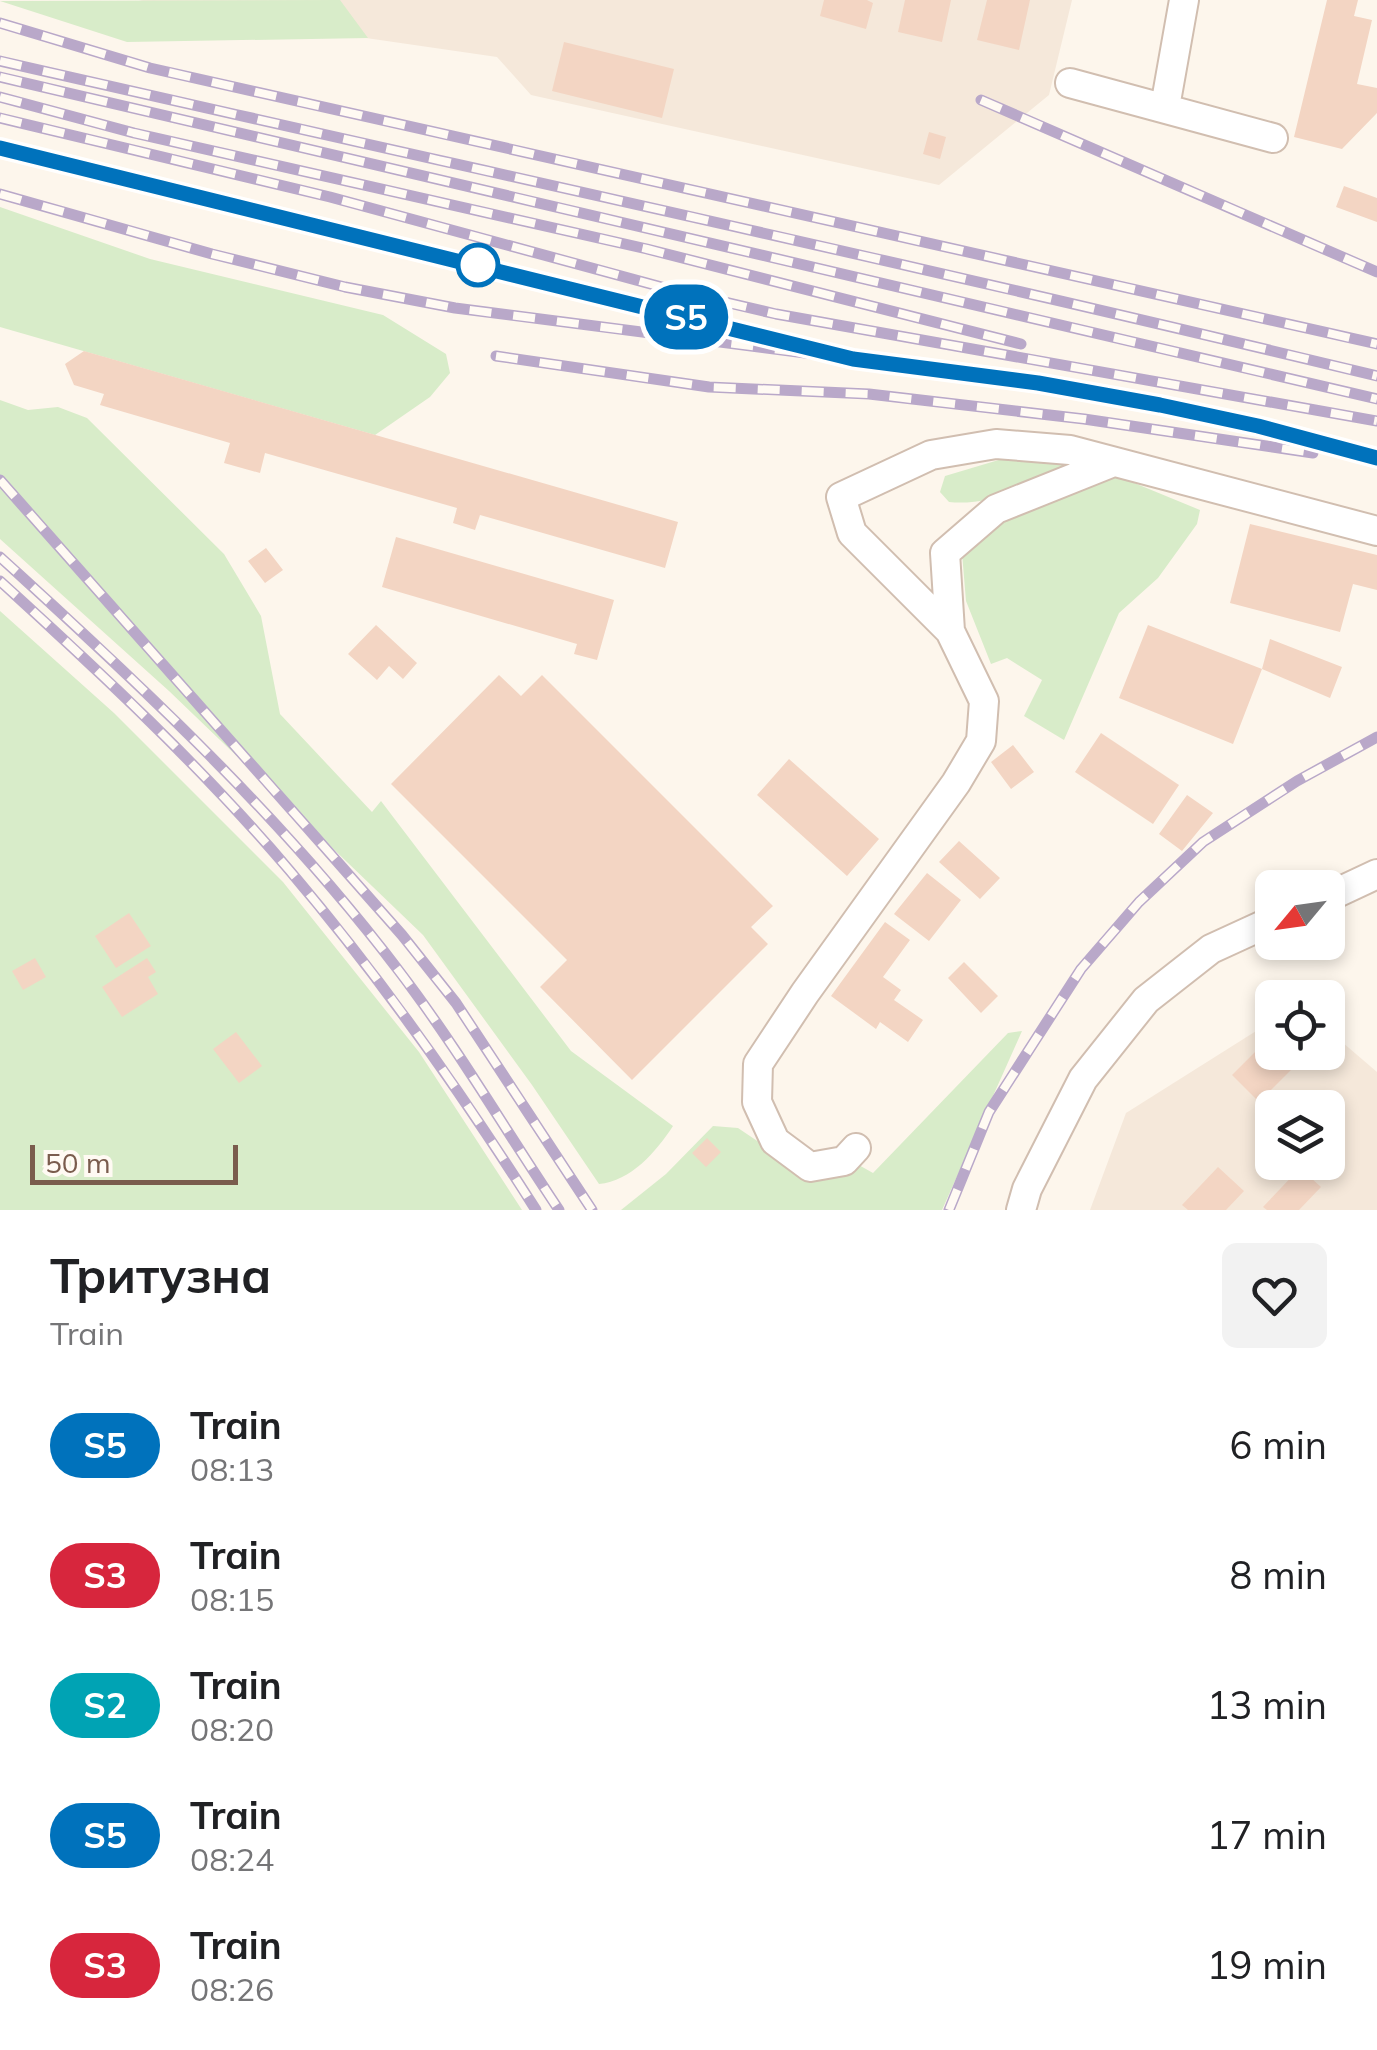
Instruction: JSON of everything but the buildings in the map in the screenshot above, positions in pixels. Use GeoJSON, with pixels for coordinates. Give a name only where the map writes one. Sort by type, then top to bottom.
{"type":"FeatureCollection","features":[{"type":"Feature","properties":{"kind":"street"},"geometry":{"type":"LineString","coordinates":[[1165,107],[1184,0]]}},
{"type":"Feature","properties":{"kind":"street"},"geometry":{"type":"LineString","coordinates":[[1070,83],[1273,138]]}},
{"type":"Feature","properties":{"kind":"street"},"geometry":{"type":"LineString","coordinates":[[1004,725],[984,702],[950,631],[852,533],[840,497],[931,455],[996,444],[1070,450],[1377,531]]}},
{"type":"Feature","properties":{"kind":"street"},"geometry":{"type":"LineString","coordinates":[[950,631],[945,553],[996,509],[1110,463]]}},
{"type":"Feature","properties":{"kind":"street"},"geometry":{"type":"LineString","coordinates":[[856,1148],[844,1161],[810,1167],[775,1142],[756,1102],[758,1064],[805,992],[956,783],[982,741],[984,702]]}},
{"type":"Feature","properties":{"kind":"street"},"geometry":{"type":"LineString","coordinates":[[1345,888],[1377,874]]}},
{"type":"Feature","properties":{"kind":"street"},"geometry":{"type":"LineString","coordinates":[[1021,1210],[1027,1190],[1083,1079],[1146,1000],[1211,949],[1255,929]]}},
{"type":"Feature","properties":{"kind":"shaded area"},"geometry":{"type":"Polygon","coordinates":[[[139,0],[1072,0],[1049,95],[939,185],[531,95],[497,57],[186,12],[139,0]]]}},
{"type":"Feature","properties":{"kind":"shaded area"},"geometry":{"type":"Polygon","coordinates":[[[1255,1032],[1255,1070],[1345,1070],[1345,1045],[1377,1072],[1377,1210],[1090,1210],[1126,1113],[1255,1032]]]}},
{"type":"Feature","properties":{"kind":"green space"},"geometry":{"type":"Polygon","coordinates":[[[340,0],[368,38],[127,42],[0,1],[340,0]]]}},
{"type":"Feature","properties":{"kind":"green space"},"geometry":{"type":"Polygon","coordinates":[[[0,207],[150,259],[383,315],[446,354],[450,373],[430,397],[375,435],[0,327],[0,207]]]}},
{"type":"Feature","properties":{"kind":"green space"},"geometry":{"type":"Polygon","coordinates":[[[0,400],[28,410],[58,407],[87,418],[224,554],[261,616],[280,714],[372,812],[381,801],[571,1051],[673,1126],[642,1164],[622,1177],[599,1184],[423,935],[169,691],[0,539],[0,400]]]}},
{"type":"Feature","properties":{"kind":"green space"},"geometry":{"type":"Polygon","coordinates":[[[1038,457],[1081,465],[983,500],[949,502],[940,492],[945,476],[1002,459],[1038,457]]]}},
{"type":"Feature","properties":{"kind":"green space"},"geometry":{"type":"Polygon","coordinates":[[[1110,473],[1200,510],[1197,524],[1158,578],[1119,613],[1064,740],[1024,716],[1042,680],[1007,658],[991,664],[966,601],[962,553],[985,528],[1110,473]]]}},
{"type":"Feature","properties":{"kind":"green space"},"geometry":{"type":"Polygon","coordinates":[[[0,611],[114,713],[283,882],[419,1052],[522,1210],[0,1210],[0,611]]]}},
{"type":"Feature","properties":{"kind":"green space"},"geometry":{"type":"Polygon","coordinates":[[[1022,1031],[942,1210],[621,1210],[666,1174],[713,1126],[738,1128],[812,1178],[857,1164],[873,1173],[1008,1033],[1022,1031]]]}},
{"type":"Feature","properties":{"kind":"railway"},"geometry":{"type":"LineString","coordinates":[[0,23],[150,68],[1377,344]]}},
{"type":"Feature","properties":{"kind":"railway"},"geometry":{"type":"LineString","coordinates":[[0,61],[1377,376]]}},
{"type":"Feature","properties":{"kind":"railway"},"geometry":{"type":"LineString","coordinates":[[0,77],[1377,399]]}},
{"type":"Feature","properties":{"kind":"railway"},"geometry":{"type":"LineString","coordinates":[[0,97],[134,133],[647,249],[1021,344]]}},
{"type":"Feature","properties":{"kind":"railway"},"geometry":{"type":"LineString","coordinates":[[981,100],[1377,272]]}},
{"type":"Feature","properties":{"kind":"railway"},"geometry":{"type":"LineString","coordinates":[[0,118],[330,197],[776,314],[1377,421]]}},
{"type":"Feature","properties":{"kind":"railway"},"geometry":{"type":"LineString","coordinates":[[0,148],[756,335]]}},
{"type":"Feature","properties":{"kind":"railway"},"geometry":{"type":"LineString","coordinates":[[0,194],[345,287],[455,308],[1038,383],[1258,426],[1377,458]]}},
{"type":"Feature","properties":{"kind":"railway"},"geometry":{"type":"LineString","coordinates":[[496,356],[709,387],[869,394],[1084,419],[1313,453]]}},
{"type":"Feature","properties":{"kind":"railway"},"geometry":{"type":"LineString","coordinates":[[0,480],[402,935],[456,1003],[592,1210]]}},
{"type":"Feature","properties":{"kind":"railway"},"geometry":{"type":"LineString","coordinates":[[0,557],[158,704],[308,860],[420,1000],[559,1210]]}},
{"type":"Feature","properties":{"kind":"railway"},"geometry":{"type":"LineString","coordinates":[[0,581],[186,758],[290,871],[419,1036],[536,1210]]}},
{"type":"Feature","properties":{"kind":"railway"},"geometry":{"type":"LineString","coordinates":[[949,1210],[989,1112],[1081,969],[1139,902],[1203,842],[1297,781],[1377,737]]}},
{"type":"Feature","properties":{"kind":"train","name":"S5"},"geometry":{"type":"LineString","coordinates":[[0,148],[853,359],[1038,383],[1160,405],[1377,458]]}}]}
